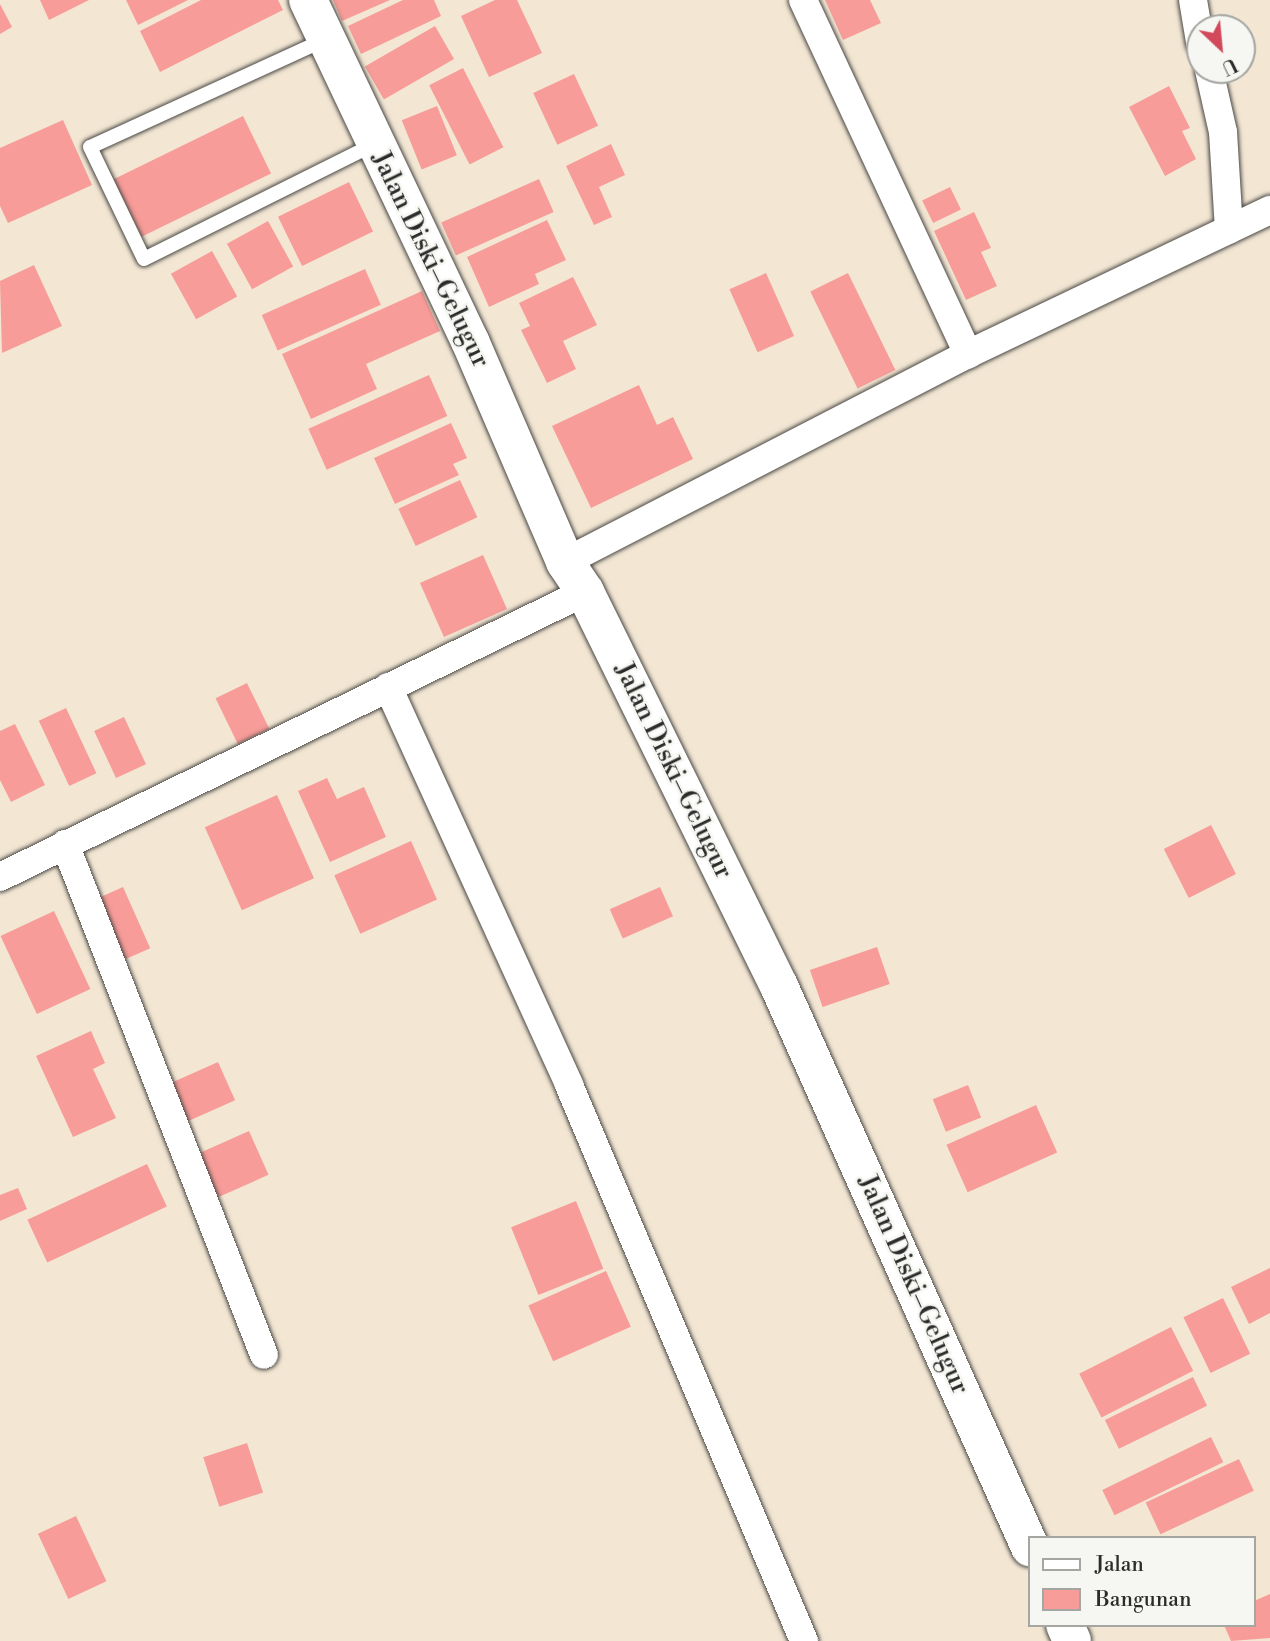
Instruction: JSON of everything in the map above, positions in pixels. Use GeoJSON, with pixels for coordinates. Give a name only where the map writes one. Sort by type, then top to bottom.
{"type":"FeatureCollection","features":[{"type":"Feature","properties":{"kind":"main road","name":"Jalan Diski–Gelugur"},"geometry":{"type":"LineString","coordinates":[[308,0],[470,341],[575,577],[779,986],[1028,1543]]}},
{"type":"Feature","properties":{"kind":"street"},"geometry":{"type":"LineString","coordinates":[[803,0],[968,354]]}},
{"type":"Feature","properties":{"kind":"street"},"geometry":{"type":"LineString","coordinates":[[1212,84],[1223,132],[1230,230]]}},
{"type":"Feature","properties":{"kind":"street"},"geometry":{"type":"LineString","coordinates":[[0,877],[388,687],[575,577],[968,354],[1270,210]]}},
{"type":"Feature","properties":{"kind":"street"},"geometry":{"type":"LineString","coordinates":[[388,687],[569,1086],[804,1641]]}},
{"type":"Feature","properties":{"kind":"street"},"geometry":{"type":"LineString","coordinates":[[65,844],[264,1355]]}},
{"type":"Feature","properties":{"kind":"lane"},"geometry":{"type":"LineString","coordinates":[[325,40],[90,147],[144,259],[375,145]]}},
{"type":"Feature","properties":{"kind":"building"},"geometry":{"type":"Polygon","coordinates":[[[40,0],[89,0],[49,20],[40,0]]]}},
{"type":"Feature","properties":{"kind":"building"},"geometry":{"type":"Polygon","coordinates":[[[126,0],[188,0],[138,25],[126,0]]]}},
{"type":"Feature","properties":{"kind":"building"},"geometry":{"type":"Polygon","coordinates":[[[201,0],[278,0],[283,10],[160,72],[140,31],[201,0]]]}},
{"type":"Feature","properties":{"kind":"building"},"geometry":{"type":"Polygon","coordinates":[[[333,0],[390,0],[342,21],[333,0]]]}},
{"type":"Feature","properties":{"kind":"building"},"geometry":{"type":"Polygon","coordinates":[[[403,0],[434,0],[441,16],[361,54],[348,26],[403,0]]]}},
{"type":"Feature","properties":{"kind":"building"},"geometry":{"type":"Polygon","coordinates":[[[495,0],[517,0],[542,53],[489,77],[461,16],[495,0]]]}},
{"type":"Feature","properties":{"kind":"building"},"geometry":{"type":"Polygon","coordinates":[[[825,0],[870,0],[881,23],[843,40],[825,0]]]}},
{"type":"Feature","properties":{"kind":"building"},"geometry":{"type":"Polygon","coordinates":[[[0,4],[12,27],[0,34],[0,4]]]}},
{"type":"Feature","properties":{"kind":"building"},"geometry":{"type":"Polygon","coordinates":[[[435,26],[454,59],[384,99],[365,66],[435,26]]]}},
{"type":"Feature","properties":{"kind":"building"},"geometry":{"type":"Polygon","coordinates":[[[463,68],[503,147],[470,165],[429,85],[463,68]]]}},
{"type":"Feature","properties":{"kind":"building"},"geometry":{"type":"Polygon","coordinates":[[[574,74],[598,126],[557,145],[533,93],[574,74]]]}},
{"type":"Feature","properties":{"kind":"building"},"geometry":{"type":"Polygon","coordinates":[[[1169,86],[1190,128],[1182,131],[1196,159],[1165,176],[1129,107],[1169,86]]]}},
{"type":"Feature","properties":{"kind":"building"},"geometry":{"type":"Polygon","coordinates":[[[437,106],[457,155],[422,169],[402,120],[437,106]]]}},
{"type":"Feature","properties":{"kind":"building"},"geometry":{"type":"Polygon","coordinates":[[[243,116],[271,174],[142,237],[114,179],[243,116]]]}},
{"type":"Feature","properties":{"kind":"building"},"geometry":{"type":"Polygon","coordinates":[[[63,120],[92,185],[8,223],[0,206],[0,148],[63,120]]]}},
{"type":"Feature","properties":{"kind":"building"},"geometry":{"type":"Polygon","coordinates":[[[611,144],[625,175],[599,187],[612,217],[594,225],[566,166],[611,144]]]}},
{"type":"Feature","properties":{"kind":"building"},"geometry":{"type":"Polygon","coordinates":[[[539,179],[554,212],[456,255],[441,223],[539,179]]]}},
{"type":"Feature","properties":{"kind":"building"},"geometry":{"type":"Polygon","coordinates":[[[349,182],[373,231],[302,266],[278,217],[349,182]]]}},
{"type":"Feature","properties":{"kind":"building"},"geometry":{"type":"Polygon","coordinates":[[[950,187],[961,209],[933,223],[922,201],[950,187]]]}},
{"type":"Feature","properties":{"kind":"building"},"geometry":{"type":"Polygon","coordinates":[[[974,212],[991,248],[981,252],[997,286],[966,300],[934,231],[974,212]]]}},
{"type":"Feature","properties":{"kind":"building"},"geometry":{"type":"Polygon","coordinates":[[[547,220],[566,260],[535,274],[539,284],[489,307],[467,257],[547,220]]]}},
{"type":"Feature","properties":{"kind":"building"},"geometry":{"type":"Polygon","coordinates":[[[268,221],[293,266],[252,289],[227,244],[268,221]]]}},
{"type":"Feature","properties":{"kind":"building"},"geometry":{"type":"Polygon","coordinates":[[[212,251],[237,296],[196,319],[171,274],[212,251]]]}},
{"type":"Feature","properties":{"kind":"building"},"geometry":{"type":"Polygon","coordinates":[[[34,265],[62,326],[2,353],[0,281],[34,265]]]}},
{"type":"Feature","properties":{"kind":"building"},"geometry":{"type":"Polygon","coordinates":[[[365,269],[381,305],[278,351],[262,315],[365,269]]]}},
{"type":"Feature","properties":{"kind":"building"},"geometry":{"type":"Polygon","coordinates":[[[766,273],[794,336],[758,352],[729,289],[766,273]]]}},
{"type":"Feature","properties":{"kind":"building"},"geometry":{"type":"Polygon","coordinates":[[[848,273],[895,370],[858,388],[810,291],[848,273]]]}},
{"type":"Feature","properties":{"kind":"building"},"geometry":{"type":"Polygon","coordinates":[[[573,277],[597,325],[563,341],[576,369],[547,383],[521,330],[530,326],[519,303],[573,277]]]}},
{"type":"Feature","properties":{"kind":"building"},"geometry":{"type":"Polygon","coordinates":[[[422,291],[440,331],[366,364],[377,389],[311,419],[282,354],[422,291]]]}},
{"type":"Feature","properties":{"kind":"building"},"geometry":{"type":"Polygon","coordinates":[[[429,375],[447,416],[327,470],[308,429],[429,375]]]}},
{"type":"Feature","properties":{"kind":"building"},"geometry":{"type":"Polygon","coordinates":[[[639,385],[657,425],[673,417],[693,459],[591,508],[552,426],[639,385]]]}},
{"type":"Feature","properties":{"kind":"building"},"geometry":{"type":"Polygon","coordinates":[[[451,423],[467,458],[453,464],[459,475],[395,504],[374,458],[451,423]]]}},
{"type":"Feature","properties":{"kind":"building"},"geometry":{"type":"Polygon","coordinates":[[[460,480],[477,517],[416,546],[398,509],[460,480]]]}},
{"type":"Feature","properties":{"kind":"building"},"geometry":{"type":"Polygon","coordinates":[[[483,555],[507,609],[444,637],[420,583],[483,555]]]}},
{"type":"Feature","properties":{"kind":"building"},"geometry":{"type":"Polygon","coordinates":[[[247,683],[269,729],[238,744],[216,698],[247,683]]]}},
{"type":"Feature","properties":{"kind":"building"},"geometry":{"type":"Polygon","coordinates":[[[66,708],[96,773],[69,786],[39,721],[66,708]]]}},
{"type":"Feature","properties":{"kind":"building"},"geometry":{"type":"Polygon","coordinates":[[[124,717],[146,764],[116,778],[94,731],[124,717]]]}},
{"type":"Feature","properties":{"kind":"building"},"geometry":{"type":"Polygon","coordinates":[[[15,724],[45,785],[11,802],[0,780],[0,731],[15,724]]]}},
{"type":"Feature","properties":{"kind":"building"},"geometry":{"type":"Polygon","coordinates":[[[327,778],[337,799],[364,787],[386,837],[330,862],[298,791],[327,778]]]}},
{"type":"Feature","properties":{"kind":"building"},"geometry":{"type":"Polygon","coordinates":[[[277,795],[314,878],[242,910],[205,827],[277,795]]]}},
{"type":"Feature","properties":{"kind":"building"},"geometry":{"type":"Polygon","coordinates":[[[1211,825],[1236,874],[1189,898],[1164,849],[1211,825]]]}},
{"type":"Feature","properties":{"kind":"building"},"geometry":{"type":"Polygon","coordinates":[[[411,841],[437,899],[360,934],[334,875],[411,841]]]}},
{"type":"Feature","properties":{"kind":"building"},"geometry":{"type":"Polygon","coordinates":[[[123,887],[150,948],[117,963],[90,902],[123,887]]]}},
{"type":"Feature","properties":{"kind":"building"},"geometry":{"type":"Polygon","coordinates":[[[660,887],[673,916],[623,939],[610,909],[660,887]]]}},
{"type":"Feature","properties":{"kind":"building"},"geometry":{"type":"Polygon","coordinates":[[[54,911],[90,989],[37,1014],[1,936],[54,911]]]}},
{"type":"Feature","properties":{"kind":"building"},"geometry":{"type":"Polygon","coordinates":[[[877,947],[890,984],[823,1007],[810,970],[877,947]]]}},
{"type":"Feature","properties":{"kind":"building"},"geometry":{"type":"Polygon","coordinates":[[[91,1031],[105,1063],[93,1069],[116,1118],[73,1137],[36,1056],[91,1031]]]}},
{"type":"Feature","properties":{"kind":"building"},"geometry":{"type":"Polygon","coordinates":[[[218,1062],[235,1100],[178,1126],[161,1087],[218,1062]]]}},
{"type":"Feature","properties":{"kind":"building"},"geometry":{"type":"Polygon","coordinates":[[[968,1085],[981,1117],[946,1132],[933,1099],[968,1085]]]}},
{"type":"Feature","properties":{"kind":"building"},"geometry":{"type":"Polygon","coordinates":[[[1036,1105],[1057,1153],[968,1192],[946,1145],[1036,1105]]]}},
{"type":"Feature","properties":{"kind":"building"},"geometry":{"type":"Polygon","coordinates":[[[249,1131],[269,1175],[215,1199],[195,1155],[249,1131]]]}},
{"type":"Feature","properties":{"kind":"building"},"geometry":{"type":"Polygon","coordinates":[[[147,1164],[167,1207],[47,1262],[27,1220],[147,1164]]]}},
{"type":"Feature","properties":{"kind":"building"},"geometry":{"type":"Polygon","coordinates":[[[18,1188],[27,1209],[0,1221],[0,1195],[18,1188]]]}},
{"type":"Feature","properties":{"kind":"building"},"geometry":{"type":"Polygon","coordinates":[[[576,1201],[603,1269],[538,1295],[511,1227],[576,1201]]]}},
{"type":"Feature","properties":{"kind":"building"},"geometry":{"type":"Polygon","coordinates":[[[1270,1268],[1270,1313],[1249,1324],[1231,1287],[1270,1268]]]}},
{"type":"Feature","properties":{"kind":"building"},"geometry":{"type":"Polygon","coordinates":[[[606,1271],[631,1327],[553,1361],[528,1306],[606,1271]]]}},
{"type":"Feature","properties":{"kind":"building"},"geometry":{"type":"Polygon","coordinates":[[[1223,1298],[1250,1354],[1211,1373],[1183,1317],[1223,1298]]]}},
{"type":"Feature","properties":{"kind":"building"},"geometry":{"type":"Polygon","coordinates":[[[1171,1327],[1193,1371],[1101,1417],[1079,1374],[1171,1327]]]}},
{"type":"Feature","properties":{"kind":"building"},"geometry":{"type":"Polygon","coordinates":[[[1193,1377],[1207,1406],[1119,1449],[1105,1420],[1193,1377]]]}},
{"type":"Feature","properties":{"kind":"building"},"geometry":{"type":"Polygon","coordinates":[[[1211,1437],[1223,1462],[1115,1515],[1102,1490],[1211,1437]]]}},
{"type":"Feature","properties":{"kind":"building"},"geometry":{"type":"Polygon","coordinates":[[[247,1443],[263,1492],[219,1507],[203,1457],[247,1443]]]}},
{"type":"Feature","properties":{"kind":"building"},"geometry":{"type":"Polygon","coordinates":[[[1239,1459],[1254,1491],[1160,1534],[1146,1503],[1239,1459]]]}},
{"type":"Feature","properties":{"kind":"building"},"geometry":{"type":"Polygon","coordinates":[[[76,1516],[106,1581],[68,1599],[38,1534],[76,1516]]]}},
{"type":"Feature","properties":{"kind":"building"},"geometry":{"type":"Polygon","coordinates":[[[1270,1594],[1270,1638],[1231,1641],[1225,1627],[1256,1627],[1256,1600],[1270,1594]]]}}]}
